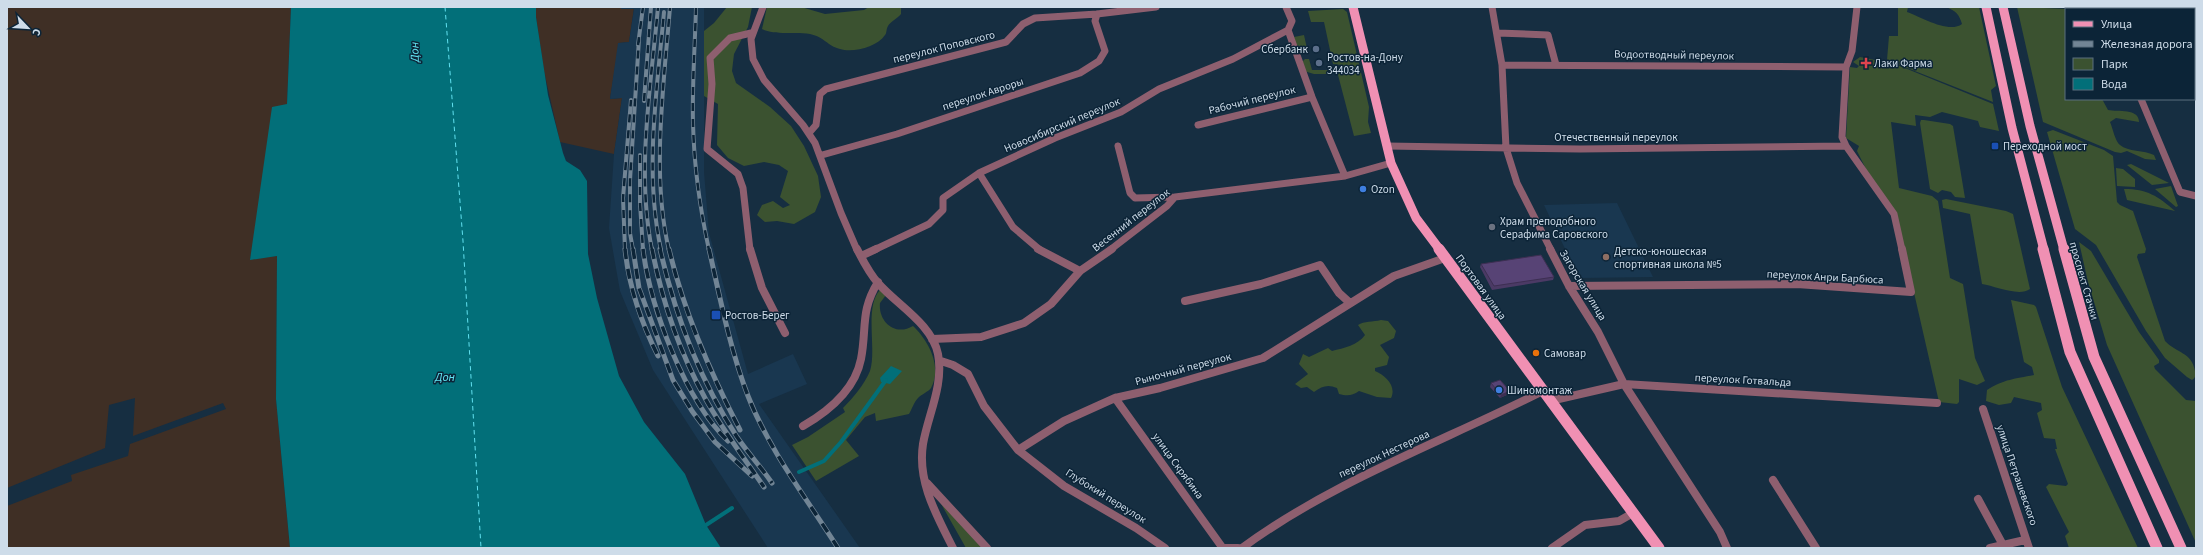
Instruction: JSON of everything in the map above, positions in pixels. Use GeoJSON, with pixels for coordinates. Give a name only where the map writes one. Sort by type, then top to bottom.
{"type":"FeatureCollection","features":[{"type":"Feature","properties":{"kind":"main road","name":"Портовая улица"},"geometry":{"type":"LineString","coordinates":[[1353,7],[1391,163],[1416,218],[1658,548]]}},
{"type":"Feature","properties":{"kind":"main road"},"geometry":{"type":"LineString","coordinates":[[1986,7],[2012,128],[2070,352],[2157,548]]}},
{"type":"Feature","properties":{"kind":"main road","name":"проспект Стачки"},"geometry":{"type":"LineString","coordinates":[[2003,7],[2030,126],[2094,357],[2181,548]]}},
{"type":"Feature","properties":{"kind":"street"},"geometry":{"type":"LineString","coordinates":[[763,7],[751,33],[752,58],[759,75],[810,133],[822,154],[836,202],[861,256],[878,282],[932,339],[940,361],[939,378],[924,432],[922,459],[924,479],[953,548]]}},
{"type":"Feature","properties":{"kind":"street","name":"переулок Поповского"},"geometry":{"type":"LineString","coordinates":[[810,133],[816,125],[820,94],[826,89],[1006,42],[1023,24],[1035,18],[1097,14],[1156,7]]}},
{"type":"Feature","properties":{"kind":"street"},"geometry":{"type":"LineString","coordinates":[[1291,7],[1286,7],[1292,21],[1288,30],[1312,97],[1345,176]]}},
{"type":"Feature","properties":{"kind":"street","name":"Загорская улица"},"geometry":{"type":"LineString","coordinates":[[1492,7],[1498,33],[1502,65],[1506,148],[1517,183],[1569,286],[1598,332],[1624,384],[1720,532],[1727,548]]}},
{"type":"Feature","properties":{"kind":"street"},"geometry":{"type":"LineString","coordinates":[[1846,146],[1842,136],[1846,68],[1852,51],[1857,7]]}},
{"type":"Feature","properties":{"kind":"street","name":"переулок Авроры"},"geometry":{"type":"LineString","coordinates":[[822,154],[897,134],[1080,73],[1099,61],[1106,51],[1095,21],[1097,14]]}},
{"type":"Feature","properties":{"kind":"street","name":"Новосибирский переулок"},"geometry":{"type":"LineString","coordinates":[[861,256],[929,224],[943,210],[943,198],[979,173],[1056,138],[1121,112],[1159,89],[1233,59],[1288,30]]}},
{"type":"Feature","properties":{"kind":"street"},"geometry":{"type":"LineString","coordinates":[[751,33],[730,38],[710,58],[712,84],[707,149],[738,174],[743,188],[750,250],[762,288],[785,333]]}},
{"type":"Feature","properties":{"kind":"street"},"geometry":{"type":"LineString","coordinates":[[1498,33],[1548,35],[1556,65]]}},
{"type":"Feature","properties":{"kind":"street","name":"Водоотводный переулок"},"geometry":{"type":"LineString","coordinates":[[1502,65],[1846,68]]}},
{"type":"Feature","properties":{"kind":"street","name":"Рабочий переулок"},"geometry":{"type":"LineString","coordinates":[[1198,125],[1312,97]]}},
{"type":"Feature","properties":{"kind":"street"},"geometry":{"type":"LineString","coordinates":[[2141,100],[2155,128],[2180,192],[2196,196]]}},
{"type":"Feature","properties":{"kind":"street"},"geometry":{"type":"LineString","coordinates":[[1118,146],[1130,193],[1135,198],[1175,197]]}},
{"type":"Feature","properties":{"kind":"street","name":"Отечественный переулок"},"geometry":{"type":"LineString","coordinates":[[1386,146],[1506,148],[1846,146]]}},
{"type":"Feature","properties":{"kind":"street","name":"переулок Анри Барбюса"},"geometry":{"type":"LineString","coordinates":[[1569,286],[1797,284],[1911,292],[1894,214],[1846,146]]}},
{"type":"Feature","properties":{"kind":"street","name":"Весенний переулок"},"geometry":{"type":"LineString","coordinates":[[932,339],[981,337],[1024,323],[1051,304],[1080,271],[1126,240],[1168,206],[1175,197],[1345,176],[1391,163]]}},
{"type":"Feature","properties":{"kind":"street"},"geometry":{"type":"LineString","coordinates":[[979,173],[1014,227],[1036,248],[1080,271]]}},
{"type":"Feature","properties":{"kind":"street","name":"Рыночный переулок"},"geometry":{"type":"LineString","coordinates":[[1018,450],[1064,421],[1115,398],[1160,388],[1263,358],[1394,276],[1445,258]]}},
{"type":"Feature","properties":{"kind":"street"},"geometry":{"type":"LineString","coordinates":[[1185,301],[1261,284],[1320,265],[1339,293],[1350,303]]}},
{"type":"Feature","properties":{"kind":"street"},"geometry":{"type":"LineString","coordinates":[[803,426],[818,418],[835,404],[857,372],[860,359],[864,308],[878,282]]}},
{"type":"Feature","properties":{"kind":"street","name":"Глубокий переулок"},"geometry":{"type":"LineString","coordinates":[[940,361],[953,365],[968,374],[984,406],[1018,450],[1064,486],[1136,528],[1165,548]]}},
{"type":"Feature","properties":{"kind":"street","name":"переулок Готвальда"},"geometry":{"type":"LineString","coordinates":[[1550,401],[1624,384],[1937,403]]}},
{"type":"Feature","properties":{"kind":"street","name":"переулок Нестерова"},"geometry":{"type":"LineString","coordinates":[[1242,548],[1276,523],[1328,493],[1490,418],[1543,391]]}},
{"type":"Feature","properties":{"kind":"street","name":"улица Скрябина"},"geometry":{"type":"LineString","coordinates":[[1115,398],[1222,548]]}},
{"type":"Feature","properties":{"kind":"street","name":"улица Петрашевского"},"geometry":{"type":"LineString","coordinates":[[1983,409],[2027,544]]}},
{"type":"Feature","properties":{"kind":"street"},"geometry":{"type":"LineString","coordinates":[[924,479],[987,548]]}},
{"type":"Feature","properties":{"kind":"street"},"geometry":{"type":"LineString","coordinates":[[1773,480],[1816,548]]}},
{"type":"Feature","properties":{"kind":"street"},"geometry":{"type":"LineString","coordinates":[[1978,499],[2003,545]]}},
{"type":"Feature","properties":{"kind":"street"},"geometry":{"type":"LineString","coordinates":[[1552,548],[1585,525],[1608,524],[1623,520],[1633,514]]}},
{"type":"Feature","properties":{"kind":"street"},"geometry":{"type":"LineString","coordinates":[[1990,548],[2003,545],[2027,544]]}},
{"type":"Feature","properties":{"kind":"street"},"geometry":{"type":"LineString","coordinates":[[1222,548],[1238,548]]}},
{"type":"Feature","properties":{"kind":"shaded area"},"geometry":{"type":"Polygon","coordinates":[[[7,7],[291,7],[287,104],[250,259],[277,256],[276,399],[290,548],[7,548],[7,506],[72,481],[71,475],[128,456],[130,444],[226,409],[223,403],[133,436],[135,398],[109,405],[105,448],[7,488],[7,7]]]}},
{"type":"Feature","properties":{"kind":"shaded area"},"geometry":{"type":"Polygon","coordinates":[[[536,7],[634,8],[629,42],[619,43],[610,99],[622,98],[614,154],[560,142],[544,71],[536,17],[536,7]]]}},
{"type":"Feature","properties":{"kind":"shaded area"},"geometry":{"type":"Polygon","coordinates":[[[621,7],[704,7],[704,172],[709,233],[748,374],[793,354],[807,384],[759,404],[860,548],[768,548],[653,370],[620,291],[609,228],[614,154],[622,98],[610,99],[618,43],[629,42],[634,9],[621,9],[621,7]]]}},
{"type":"Feature","properties":{"kind":"shaded area","name":"Детско-юношеская спортивная школа №5"},"geometry":{"type":"Polygon","coordinates":[[[1617,203],[1653,277],[1579,278],[1544,205],[1617,203]]]}},
{"type":"Feature","properties":{"kind":"green space"},"geometry":{"type":"Polygon","coordinates":[[[727,7],[752,7],[748,27],[734,54],[732,71],[736,83],[770,107],[791,126],[804,146],[818,176],[821,197],[815,212],[794,224],[777,221],[765,222],[757,215],[762,205],[773,201],[783,208],[790,205],[780,197],[788,171],[779,165],[764,162],[744,166],[728,158],[717,145],[718,104],[704,96],[704,31],[714,23],[727,7]]]}},
{"type":"Feature","properties":{"kind":"green space"},"geometry":{"type":"Polygon","coordinates":[[[767,7],[801,7],[825,14],[864,10],[869,7],[901,7],[901,14],[889,24],[886,34],[876,43],[864,48],[845,50],[832,46],[815,35],[804,33],[779,33],[762,29],[767,7]]]}},
{"type":"Feature","properties":{"kind":"green space"},"geometry":{"type":"Polygon","coordinates":[[[1898,7],[1908,7],[1907,12],[1935,24],[1956,27],[1962,24],[1960,18],[1957,13],[1946,7],[1979,7],[1996,86],[1991,90],[1993,102],[1887,60],[1889,36],[1898,36],[1898,7]]]}},
{"type":"Feature","properties":{"kind":"green space"},"geometry":{"type":"Polygon","coordinates":[[[2017,7],[2065,9],[2065,100],[2103,100],[2108,110],[2136,114],[2139,122],[2116,118],[2110,122],[2115,138],[2123,147],[2150,153],[2154,155],[2156,160],[2145,159],[2127,151],[2121,153],[2115,152],[2043,122],[2017,7]]]}},
{"type":"Feature","properties":{"kind":"green space"},"geometry":{"type":"Polygon","coordinates":[[[1343,9],[1347,12],[1369,107],[1368,122],[1371,133],[1354,136],[1338,75],[1342,69],[1341,65],[1333,64],[1324,22],[1311,22],[1308,11],[1343,9]]]}},
{"type":"Feature","properties":{"kind":"green space"},"geometry":{"type":"Polygon","coordinates":[[[1304,35],[1308,53],[1298,52],[1294,37],[1304,35]]]}},
{"type":"Feature","properties":{"kind":"green space"},"geometry":{"type":"Polygon","coordinates":[[[1860,57],[1895,64],[1993,104],[1999,131],[1980,127],[1978,121],[1942,112],[1930,117],[1915,115],[1916,126],[1891,122],[1899,188],[1932,196],[1938,201],[1950,278],[1963,284],[1975,358],[1985,381],[1977,385],[1959,379],[1959,402],[1957,404],[1939,402],[1896,214],[1869,175],[1857,151],[1859,146],[1846,138],[1850,67],[1857,68],[1859,66],[1853,62],[1860,57]]]}},
{"type":"Feature","properties":{"kind":"green space"},"geometry":{"type":"Polygon","coordinates":[[[1305,59],[1309,59],[1312,70],[1330,70],[1327,74],[1314,74],[1304,71],[1302,62],[1305,59]]]}},
{"type":"Feature","properties":{"kind":"green space"},"geometry":{"type":"Polygon","coordinates":[[[1921,120],[1950,124],[1953,126],[1965,198],[1955,197],[1951,192],[1942,190],[1938,193],[1930,189],[1920,123],[1921,120]]]}},
{"type":"Feature","properties":{"kind":"green space"},"geometry":{"type":"Polygon","coordinates":[[[2053,130],[2104,150],[2113,156],[2117,202],[2133,211],[2146,249],[2145,253],[2138,254],[2137,257],[2165,341],[2191,360],[2196,374],[2192,380],[2165,358],[2146,331],[2096,245],[2075,229],[2047,132],[2053,130]]]}},
{"type":"Feature","properties":{"kind":"green space"},"geometry":{"type":"Polygon","coordinates":[[[2131,164],[2169,183],[2152,185],[2127,165],[2131,164]]]}},
{"type":"Feature","properties":{"kind":"green space"},"geometry":{"type":"Polygon","coordinates":[[[2116,168],[2123,169],[2135,179],[2135,187],[2117,186],[2116,168]]]}},
{"type":"Feature","properties":{"kind":"green space"},"geometry":{"type":"Polygon","coordinates":[[[2171,186],[2178,206],[2176,207],[2155,189],[2171,186]]]}},
{"type":"Feature","properties":{"kind":"green space"},"geometry":{"type":"Polygon","coordinates":[[[2124,189],[2139,190],[2152,194],[2175,211],[2127,200],[2124,189]]]}},
{"type":"Feature","properties":{"kind":"green space"},"geometry":{"type":"Polygon","coordinates":[[[1946,199],[2006,211],[2013,214],[2030,289],[2020,292],[1982,284],[1970,214],[1943,208],[1942,200],[1946,199]]]}},
{"type":"Feature","properties":{"kind":"green space"},"geometry":{"type":"Polygon","coordinates":[[[2079,242],[2091,251],[2139,332],[2159,360],[2159,363],[2154,366],[2155,369],[2186,400],[2196,401],[2196,543],[2107,345],[2088,282],[2079,242]]]}},
{"type":"Feature","properties":{"kind":"green space"},"geometry":{"type":"Polygon","coordinates":[[[880,290],[886,295],[880,303],[880,310],[885,321],[894,328],[900,330],[913,326],[924,339],[935,363],[934,380],[931,388],[917,400],[909,414],[876,421],[875,413],[865,417],[846,440],[859,456],[816,481],[792,445],[808,437],[845,412],[843,408],[865,381],[870,371],[872,362],[873,307],[875,297],[880,290]]]}},
{"type":"Feature","properties":{"kind":"green space"},"geometry":{"type":"Polygon","coordinates":[[[2011,300],[2034,305],[2036,307],[2062,387],[2138,548],[2069,548],[2065,536],[2069,532],[2046,487],[2049,484],[2066,486],[2068,484],[2055,449],[2057,449],[2055,439],[2044,438],[2037,413],[2042,410],[2041,403],[2014,397],[2011,403],[1999,405],[1986,401],[1987,390],[1993,386],[2010,380],[2034,375],[2032,367],[2024,362],[2011,300]]]}},
{"type":"Feature","properties":{"kind":"green space"},"geometry":{"type":"Polygon","coordinates":[[[1381,320],[1388,321],[1396,331],[1394,338],[1380,345],[1389,357],[1387,365],[1375,368],[1375,371],[1383,375],[1391,385],[1391,398],[1377,397],[1359,391],[1352,395],[1342,395],[1339,394],[1337,388],[1331,386],[1322,387],[1314,392],[1307,387],[1301,388],[1295,384],[1308,374],[1299,364],[1303,354],[1309,357],[1328,348],[1332,351],[1350,346],[1359,341],[1365,335],[1358,325],[1366,322],[1381,320]]]}},
{"type":"Feature","properties":{"kind":"green space"},"geometry":{"type":"Polygon","coordinates":[[[940,502],[984,548],[966,548],[940,502]]]}},
{"type":"Feature","properties":{"kind":"water","name":"Дон"},"geometry":{"type":"Polygon","coordinates":[[[291,7],[536,7],[536,17],[548,95],[563,153],[566,161],[580,170],[587,181],[588,254],[597,298],[619,376],[644,422],[685,474],[706,525],[721,548],[290,548],[276,399],[277,256],[250,260],[272,107],[287,104],[291,7]]]}},
{"type":"Feature","properties":{"kind":"water"},"geometry":{"type":"Polygon","coordinates":[[[891,366],[902,371],[890,384],[881,382],[880,378],[891,366]]]}},
{"type":"Feature","properties":{"kind":"building"},"geometry":{"type":"Polygon","coordinates":[[[1541,255],[1554,277],[1494,286],[1481,264],[1541,255]]]}},
{"type":"Feature","properties":{"kind":"building"},"geometry":{"type":"Polygon","coordinates":[[[1500,380],[1510,391],[1501,395],[1491,383],[1500,380]]]}},
{"type":"Feature","properties":{"kind":"waterway"},"geometry":{"type":"LineString","coordinates":[[799,472],[824,461],[841,442],[886,380]]}},
{"type":"Feature","properties":{"kind":"waterway"},"geometry":{"type":"LineString","coordinates":[[703,527],[732,508]]}},
{"type":"Feature","properties":{"kind":"ferry route"},"geometry":{"type":"LineString","coordinates":[[445,7],[463,241],[481,548]]}},
{"type":"Feature","properties":{"kind":"railway"},"geometry":{"type":"LineString","coordinates":[[638,45],[643,7]]}},
{"type":"Feature","properties":{"kind":"railway"},"geometry":{"type":"LineString","coordinates":[[644,101],[651,7]]}},
{"type":"Feature","properties":{"kind":"railway"},"geometry":{"type":"LineString","coordinates":[[652,250],[647,220],[645,159],[646,128],[658,7]]}},
{"type":"Feature","properties":{"kind":"railway"},"geometry":{"type":"LineString","coordinates":[[669,250],[661,192],[660,129],[670,7]]}},
{"type":"Feature","properties":{"kind":"railway"},"geometry":{"type":"LineString","coordinates":[[696,7],[693,123],[698,187],[709,250]]}},
{"type":"Feature","properties":{"kind":"railway"},"geometry":{"type":"LineString","coordinates":[[661,250],[653,191],[653,161],[655,101],[664,12]]}},
{"type":"Feature","properties":{"kind":"railway"},"geometry":{"type":"LineString","coordinates":[[633,250],[630,233],[630,180],[639,39]]}},
{"type":"Feature","properties":{"kind":"railway"},"geometry":{"type":"LineString","coordinates":[[625,250],[623,198],[631,100]]}},
{"type":"Feature","properties":{"kind":"railway"},"geometry":{"type":"LineString","coordinates":[[640,155],[640,203],[643,250]]}},
{"type":"Feature","properties":{"kind":"railway"},"geometry":{"type":"LineString","coordinates":[[625,249],[629,277],[637,304],[646,330],[658,356]]}},
{"type":"Feature","properties":{"kind":"railway"},"geometry":{"type":"LineString","coordinates":[[633,249],[639,288],[673,380],[692,411],[715,442],[752,476]]}},
{"type":"Feature","properties":{"kind":"railway"},"geometry":{"type":"LineString","coordinates":[[643,249],[653,298],[672,351],[684,378],[698,402],[712,423],[728,441]]}},
{"type":"Feature","properties":{"kind":"railway"},"geometry":{"type":"LineString","coordinates":[[652,249],[666,307],[687,362],[705,398],[719,421],[764,487]]}},
{"type":"Feature","properties":{"kind":"railway"},"geometry":{"type":"LineString","coordinates":[[660,249],[681,322],[711,393],[737,437],[772,483]]}},
{"type":"Feature","properties":{"kind":"railway"},"geometry":{"type":"LineString","coordinates":[[669,249],[682,296],[699,342],[718,386],[740,430]]}},
{"type":"Feature","properties":{"kind":"railway"},"geometry":{"type":"LineString","coordinates":[[709,249],[726,323],[748,396],[767,436],[789,474],[838,548]]}},
{"type":"Feature","properties":{"kind":"place","name":"Сбербанк"},"geometry":{"type":"Point","coordinates":[1316,49]}},
{"type":"Feature","properties":{"kind":"place","name":"Ростов-на-Дону 344034"},"geometry":{"type":"Point","coordinates":[1319,63]}},
{"type":"Feature","properties":{"kind":"place","name":"Лаки Фарма"},"geometry":{"type":"Point","coordinates":[1866,63]}},
{"type":"Feature","properties":{"kind":"place","name":"Переходной мост"},"geometry":{"type":"Point","coordinates":[1995,146]}},
{"type":"Feature","properties":{"kind":"place","name":"Ozon"},"geometry":{"type":"Point","coordinates":[1363,189]}},
{"type":"Feature","properties":{"kind":"place","name":"Храм преподобного Серафима Саровского"},"geometry":{"type":"Point","coordinates":[1492,227]}},
{"type":"Feature","properties":{"kind":"place","name":"Детско-юношеская спортивная школа №5"},"geometry":{"type":"Point","coordinates":[1606,257]}},
{"type":"Feature","properties":{"kind":"place","name":"Ростов-Берег"},"geometry":{"type":"Point","coordinates":[716,315]}},
{"type":"Feature","properties":{"kind":"place","name":"Самовар"},"geometry":{"type":"Point","coordinates":[1536,353]}},
{"type":"Feature","properties":{"kind":"place","name":"Шиномонтаж"},"geometry":{"type":"Point","coordinates":[1499,390]}}]}
